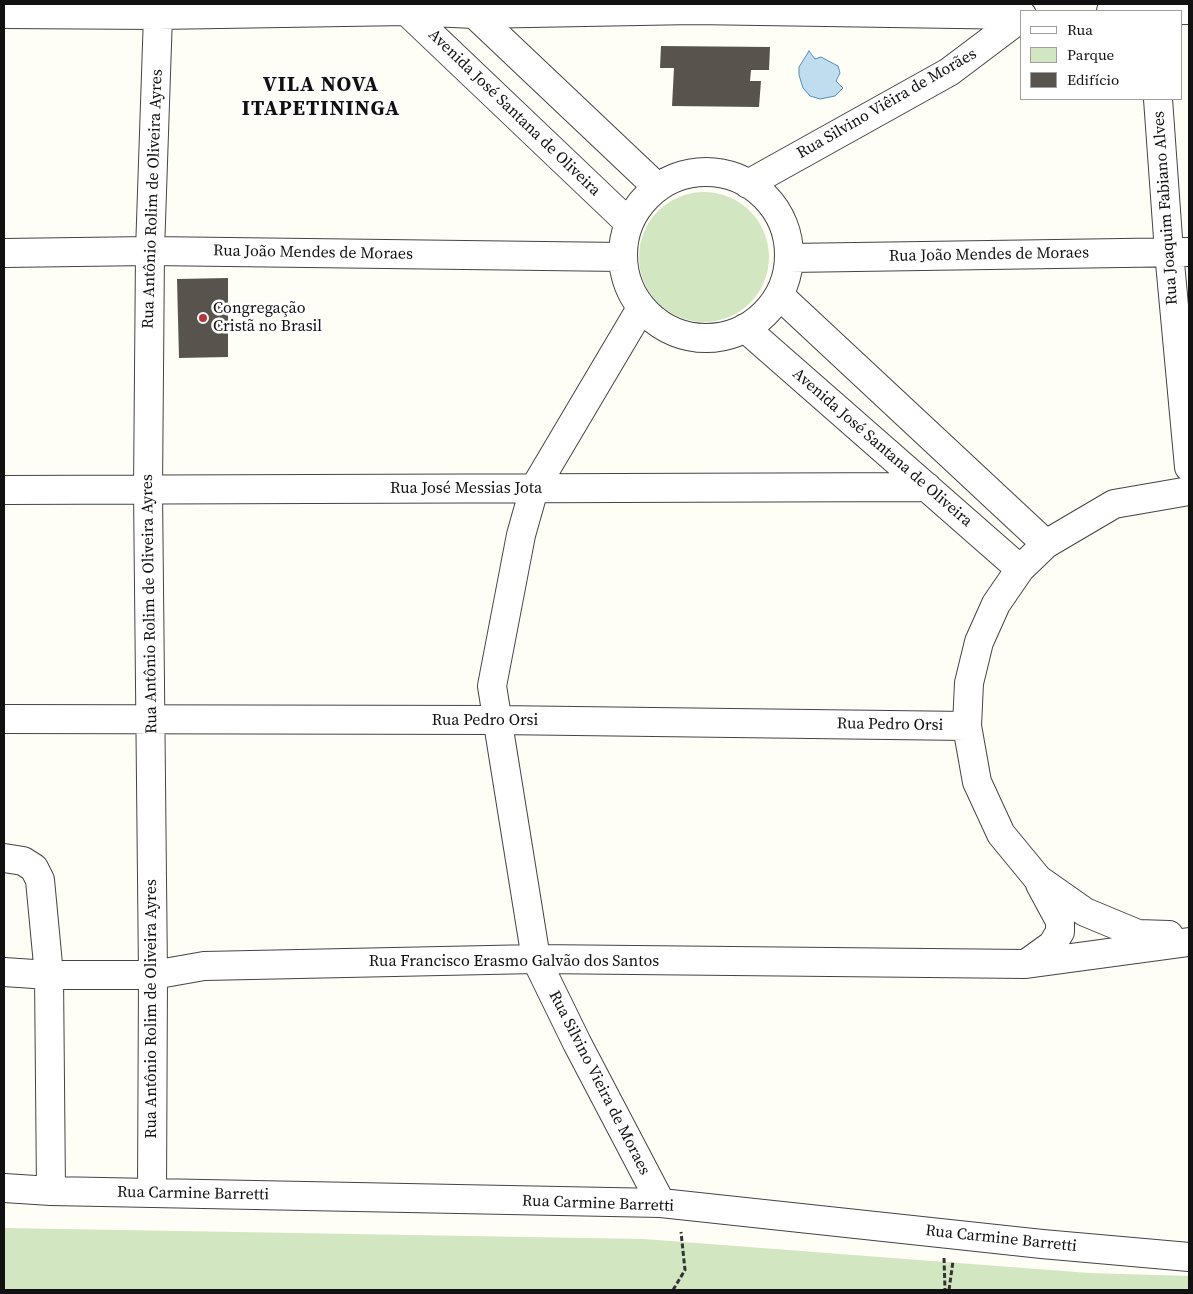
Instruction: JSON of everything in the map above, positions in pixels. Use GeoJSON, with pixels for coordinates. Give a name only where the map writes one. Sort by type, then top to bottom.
{"type":"FeatureCollection","features":[{"type":"Feature","properties":{"kind":"street"},"geometry":{"type":"LineString","coordinates":[[4,14],[158,15],[403,7],[469,9],[694,7],[1020,16]]}},
{"type":"Feature","properties":{"kind":"street","name":"Avenida José Santana de Oliveira"},"geometry":{"type":"LineString","coordinates":[[403,7],[629,223]]}},
{"type":"Feature","properties":{"kind":"street"},"geometry":{"type":"LineString","coordinates":[[1124,10],[1151,8],[1189,10]]}},
{"type":"Feature","properties":{"kind":"street"},"geometry":{"type":"LineString","coordinates":[[469,9],[657,187]]}},
{"type":"Feature","properties":{"kind":"street","name":"Rua Antônio Rolim de Oliveira Ayres"},"geometry":{"type":"LineString","coordinates":[[152,1193],[153,974],[148,490],[150,252],[158,15]]}},
{"type":"Feature","properties":{"kind":"street","name":"Rua Silvino Viêira de Morães"},"geometry":{"type":"LineString","coordinates":[[748,184],[949,72],[1020,18]]}},
{"type":"Feature","properties":{"kind":"street","name":"Rua Joaquim Fabiano Alves"},"geometry":{"type":"LineString","coordinates":[[1158,100],[1179,252],[1189,467]]}},
{"type":"Feature","properties":{"kind":"street"},"geometry":{"type":"LineString","coordinates":[[698,172],[720,173],[748,184],[772,205],[782,221],[788,240],[789,258],[779,295],[763,316],[745,328],[708,338],[675,332],[640,310],[625,278],[622,257],[629,223],[641,203],[657,187],[676,177],[698,172]]}},
{"type":"Feature","properties":{"kind":"street","name":"Rua João Mendes de Moraes"},"geometry":{"type":"LineString","coordinates":[[4,253],[150,252],[622,257]]}},
{"type":"Feature","properties":{"kind":"street","name":"Rua João Mendes de Moraes"},"geometry":{"type":"LineString","coordinates":[[789,258],[1179,252]]}},
{"type":"Feature","properties":{"kind":"street"},"geometry":{"type":"LineString","coordinates":[[779,295],[1046,544]]}},
{"type":"Feature","properties":{"kind":"street","name":"Rua Silvino Vieira de Moraes"},"geometry":{"type":"LineString","coordinates":[[640,310],[534,489],[521,535],[492,686],[536,959],[576,1043],[670,1205]]}},
{"type":"Feature","properties":{"kind":"street","name":"Avenida José Santana de Oliveira"},"geometry":{"type":"LineString","coordinates":[[745,328],[1020,569]]}},
{"type":"Feature","properties":{"kind":"street","name":"Rua José Messias Jota"},"geometry":{"type":"LineString","coordinates":[[4,490],[927,487]]}},
{"type":"Feature","properties":{"kind":"street"},"geometry":{"type":"LineString","coordinates":[[1189,491],[1114,504],[1046,544],[1020,569],[996,604],[979,642],[969,683],[967,726],[977,782],[1001,834],[1038,879],[1084,912],[1138,934],[1189,936]]}},
{"type":"Feature","properties":{"kind":"street","name":"Rua Pedro Orsi"},"geometry":{"type":"LineString","coordinates":[[4,719],[497,720],[967,726]]}},
{"type":"Feature","properties":{"kind":"street"},"geometry":{"type":"LineString","coordinates":[[4,858],[23,861],[34,868],[40,880],[49,975],[51,1191]]}},
{"type":"Feature","properties":{"kind":"street"},"geometry":{"type":"LineString","coordinates":[[1026,964],[1052,945],[1060,932],[1060,921],[1031,870]]}},
{"type":"Feature","properties":{"kind":"street","name":"Rua Francisco Erasmo Galvão dos Santos"},"geometry":{"type":"LineString","coordinates":[[4,972],[49,975],[153,974],[204,966],[536,959],[1026,964],[1189,942]]}},
{"type":"Feature","properties":{"kind":"street","name":"Rua Carmine Barretti"},"geometry":{"type":"LineString","coordinates":[[4,1188],[51,1191],[670,1205],[1189,1257]]}},
{"type":"Feature","properties":{"kind":"path"},"geometry":{"type":"LineString","coordinates":[[670,1205],[685,1270],[673,1290]]}},
{"type":"Feature","properties":{"kind":"path"},"geometry":{"type":"LineString","coordinates":[[669,1290],[679,1282]]}},
{"type":"Feature","properties":{"kind":"green space"},"geometry":{"type":"Polygon","coordinates":[[[704,192],[717,193],[729,197],[750,211],[764,232],[768,244],[768,270],[764,282],[750,303],[729,317],[717,321],[704,322],[691,321],[679,317],[658,303],[644,282],[640,270],[639,257],[640,244],[644,232],[658,211],[679,197],[691,193],[704,192]]]}},
{"type":"Feature","properties":{"kind":"green space"},"geometry":{"type":"Polygon","coordinates":[[[4,1228],[644,1239],[1089,1273],[1189,1276],[1189,1290],[4,1290],[4,1228]]]}},
{"type":"Feature","properties":{"kind":"water"},"geometry":{"type":"Polygon","coordinates":[[[809,51],[815,59],[821,57],[838,66],[840,73],[836,81],[843,88],[835,96],[820,99],[810,96],[803,88],[799,67],[809,51]]]}},
{"type":"Feature","properties":{"kind":"building"},"geometry":{"type":"Polygon","coordinates":[[[661,46],[770,47],[769,70],[751,70],[750,81],[761,81],[759,107],[672,106],[674,68],[660,68],[661,46]]]}},
{"type":"Feature","properties":{"kind":"building","name":"Congregação Cristã no Brasil"},"geometry":{"type":"Polygon","coordinates":[[[228,278],[228,357],[179,358],[177,279],[228,278]]]}},
{"type":"Feature","properties":{"kind":"place","name":"Congregação Cristã no Brasil"},"geometry":{"type":"Point","coordinates":[203,318]}},
{"type":"Feature","properties":{"kind":"district","name":"VILA NOVA ITAPETININGA"},"geometry":{"type":"Point","coordinates":[321,98]}}]}
